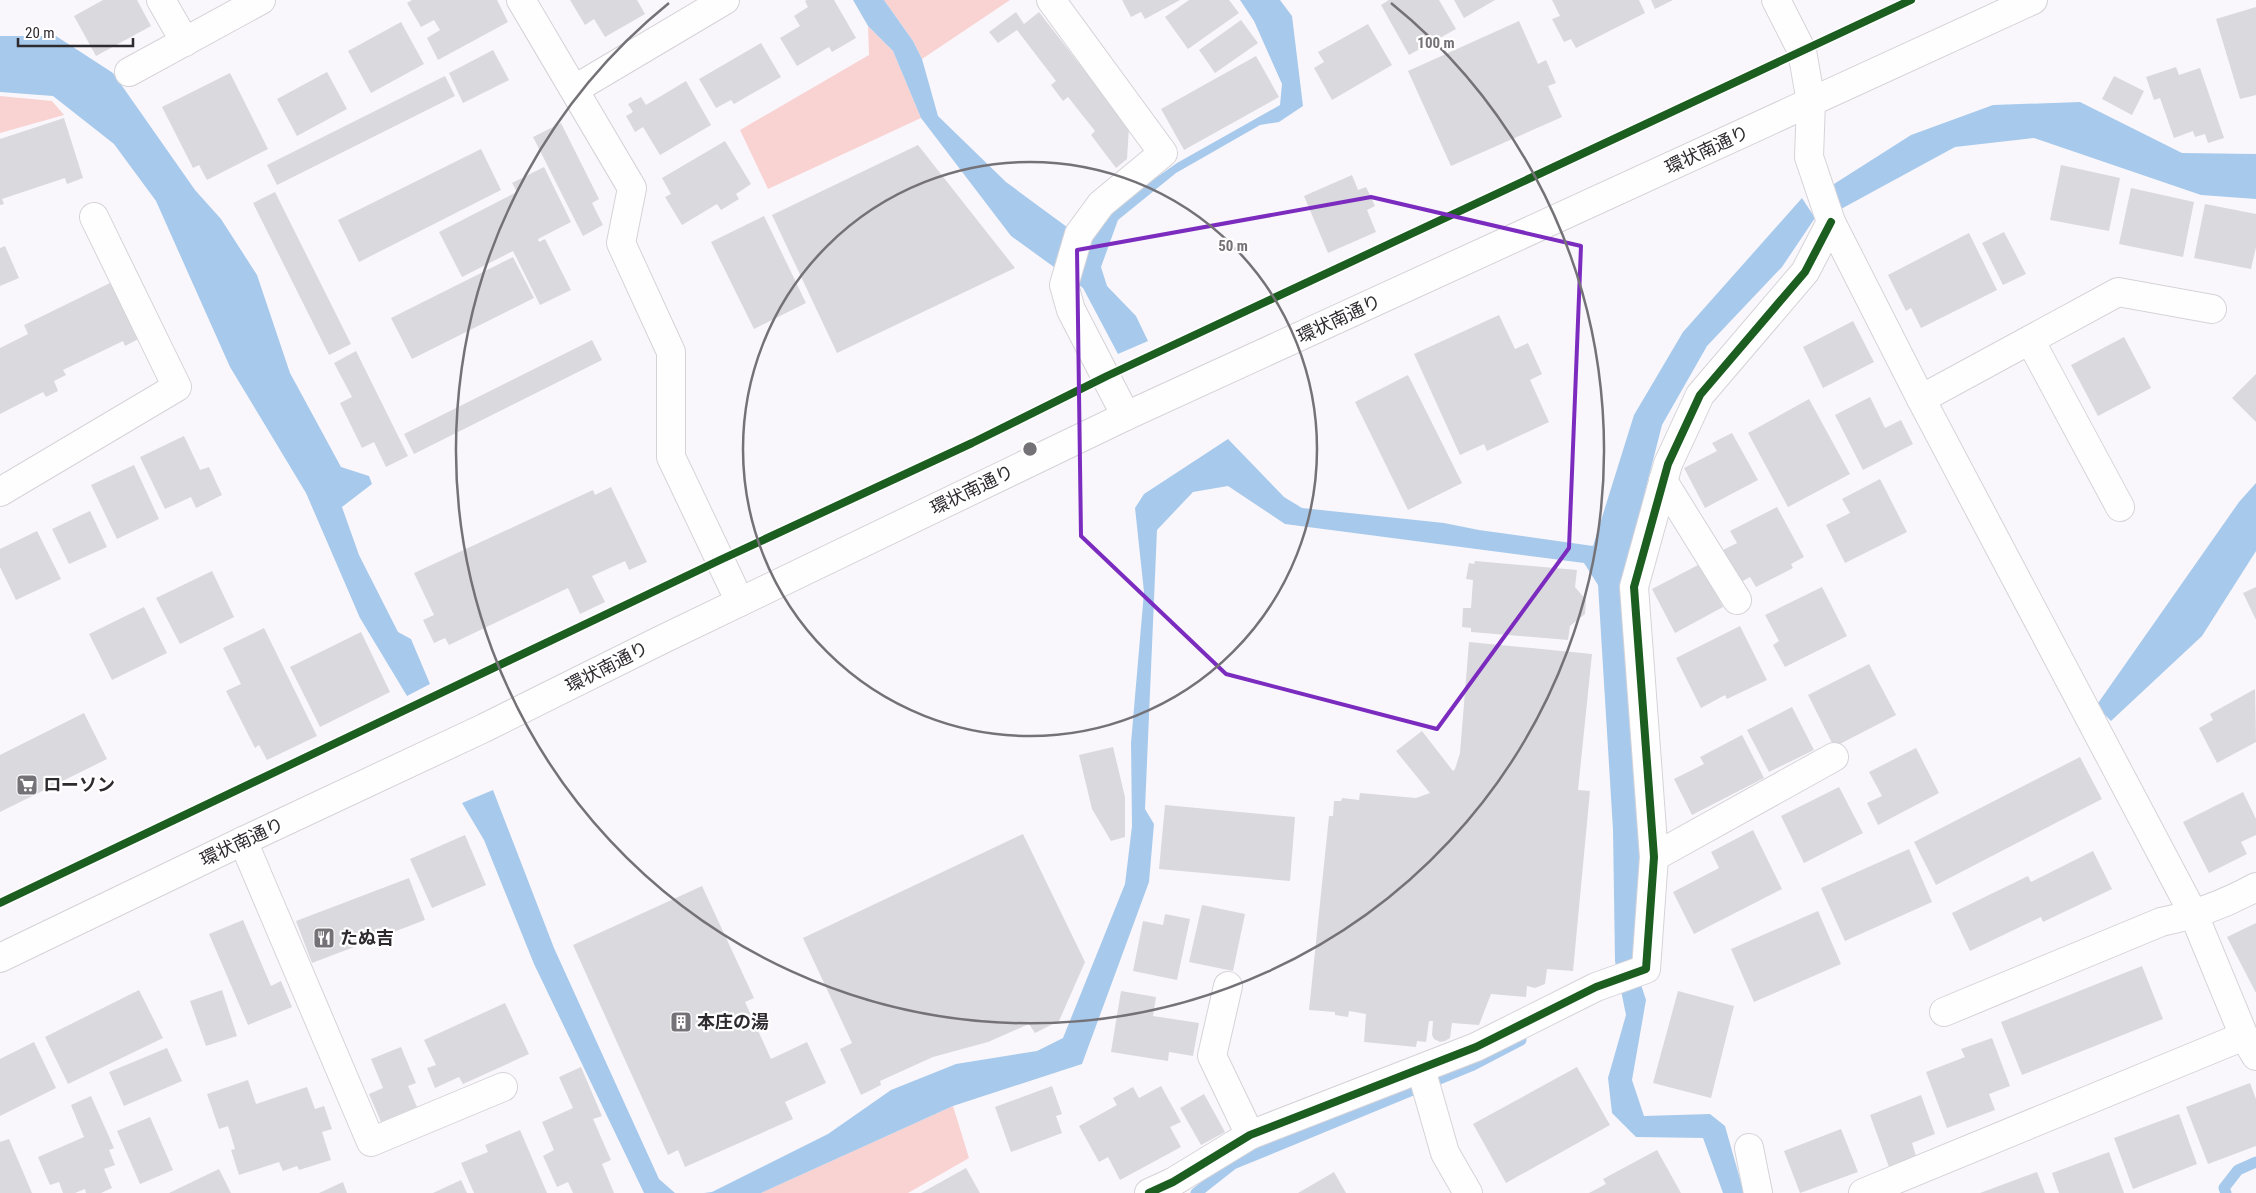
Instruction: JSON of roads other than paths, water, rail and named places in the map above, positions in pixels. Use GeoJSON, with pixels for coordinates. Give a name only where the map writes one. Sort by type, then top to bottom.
{"type":"FeatureCollection","features":[{"type":"Feature","properties":{"kind":"main road"},"geometry":{"type":"LineString","coordinates":[[161,0],[185,42]]}},
{"type":"Feature","properties":{"kind":"main road"},"geometry":{"type":"LineString","coordinates":[[129,72],[261,0]]}},
{"type":"Feature","properties":{"kind":"main road"},"geometry":{"type":"LineString","coordinates":[[521,0],[632,188],[621,243],[671,352],[671,457],[740,602]]}},
{"type":"Feature","properties":{"kind":"main road"},"geometry":{"type":"LineString","coordinates":[[575,89],[725,0]]}},
{"type":"Feature","properties":{"kind":"main road"},"geometry":{"type":"LineString","coordinates":[[1051,0],[1162,153],[1101,204],[1079,234],[1064,285],[1071,310],[1126,416]]}},
{"type":"Feature","properties":{"kind":"main road"},"geometry":{"type":"LineString","coordinates":[[1776,0],[1802,51],[1811,102],[1809,157],[1831,222],[1921,399],[2194,915],[2250,1046],[1863,1193]]}},
{"type":"Feature","properties":{"kind":"main road","name":"環状南通り"},"geometry":{"type":"LineString","coordinates":[[0,958],[484,728],[1126,416],[2033,0]]}},
{"type":"Feature","properties":{"kind":"main road"},"geometry":{"type":"LineString","coordinates":[[0,492],[177,388],[94,217]]}},
{"type":"Feature","properties":{"kind":"main road"},"geometry":{"type":"LineString","coordinates":[[1148,1193],[1177,1187],[1250,1135],[1424,1079],[1476,1047],[1596,987],[1646,969],[1654,856],[1634,587],[1668,464],[1700,395],[1804,272],[1831,222]]}},
{"type":"Feature","properties":{"kind":"main road"},"geometry":{"type":"LineString","coordinates":[[1921,399],[2118,292],[2212,308]]}},
{"type":"Feature","properties":{"kind":"main road"},"geometry":{"type":"LineString","coordinates":[[2030,340],[2120,507]]}},
{"type":"Feature","properties":{"kind":"main road"},"geometry":{"type":"LineString","coordinates":[[1663,481],[1737,600]]}},
{"type":"Feature","properties":{"kind":"main road"},"geometry":{"type":"LineString","coordinates":[[1654,856],[1834,757]]}},
{"type":"Feature","properties":{"kind":"main road"},"geometry":{"type":"LineString","coordinates":[[243,841],[371,1142],[503,1087]]}},
{"type":"Feature","properties":{"kind":"main road"},"geometry":{"type":"LineString","coordinates":[[1944,1012],[2161,922],[2194,915],[2226,903],[2256,887]]}},
{"type":"Feature","properties":{"kind":"main road"},"geometry":{"type":"LineString","coordinates":[[1228,986],[1212,1056],[1250,1135]]}},
{"type":"Feature","properties":{"kind":"main road"},"geometry":{"type":"LineString","coordinates":[[1424,1079],[1445,1153],[1468,1193]]}},
{"type":"Feature","properties":{"kind":"main road"},"geometry":{"type":"LineString","coordinates":[[1749,1148],[1758,1193]]}},
{"type":"Feature","properties":{"kind":"water"},"geometry":{"type":"Polygon","coordinates":[[[853,0],[884,0],[913,41],[922,59],[938,116],[1006,182],[1090,244],[1109,211],[1177,163],[1280,105],[1282,84],[1254,21],[1240,0],[1280,0],[1292,16],[1303,106],[1279,122],[1260,125],[1176,173],[1118,220],[1101,267],[1107,286],[1136,316],[1148,341],[1118,354],[1083,288],[1011,236],[921,118],[893,51],[868,26],[853,0]]]}},
{"type":"Feature","properties":{"kind":"water"},"geometry":{"type":"Polygon","coordinates":[[[0,36],[56,36],[113,73],[195,190],[221,219],[257,275],[290,373],[341,467],[369,476],[372,484],[342,507],[359,555],[398,632],[411,639],[430,684],[407,696],[360,618],[306,493],[230,367],[156,201],[114,144],[53,96],[0,92],[0,36]]]}},
{"type":"Feature","properties":{"kind":"water"},"geometry":{"type":"Polygon","coordinates":[[[2080,102],[2182,153],[2256,154],[2256,199],[2201,195],[2034,138],[1955,147],[1841,209],[1834,184],[1911,135],[1993,105],[2080,102]]]}},
{"type":"Feature","properties":{"kind":"water"},"geometry":{"type":"Polygon","coordinates":[[[1802,198],[1815,218],[1782,267],[1707,346],[1662,425],[1622,582],[1645,856],[1634,963],[1646,1000],[1632,1080],[1644,1116],[1710,1114],[1725,1126],[1744,1193],[1723,1193],[1703,1138],[1636,1137],[1612,1113],[1608,1078],[1626,1015],[1615,961],[1613,830],[1598,585],[1584,563],[1285,524],[1228,486],[1193,492],[1157,530],[1145,809],[1154,824],[1149,882],[1082,1064],[953,1106],[761,1193],[704,1193],[712,1192],[828,1134],[891,1090],[956,1064],[1037,1051],[1063,1038],[1125,884],[1132,826],[1131,743],[1144,592],[1135,508],[1144,494],[1228,439],[1284,497],[1302,508],[1444,523],[1479,530],[1593,546],[1634,415],[1683,332],[1802,198]]]}},
{"type":"Feature","properties":{"kind":"water"},"geometry":{"type":"Polygon","coordinates":[[[2256,483],[2256,551],[2202,636],[2111,721],[2096,706],[2239,502],[2256,483]]]}},
{"type":"Feature","properties":{"kind":"water"},"geometry":{"type":"Polygon","coordinates":[[[493,790],[554,948],[659,1179],[675,1193],[644,1193],[534,964],[484,840],[462,803],[493,790]]]}},
{"type":"Feature","properties":{"kind":"waterway"},"geometry":{"type":"LineString","coordinates":[[1196,1193],[1233,1164],[1471,1066],[1521,1040]]}},
{"type":"Feature","properties":{"kind":"waterway"},"geometry":{"type":"LineString","coordinates":[[2226,1193],[2224,1188],[2238,1170],[2256,1162]]}},
{"type":"Feature","properties":{"kind":"place","name":"ローソン"},"geometry":{"type":"Point","coordinates":[27,785]}},
{"type":"Feature","properties":{"kind":"place","name":"たぬ吉"},"geometry":{"type":"Point","coordinates":[324,938]}},
{"type":"Feature","properties":{"kind":"place","name":"本庄の湯"},"geometry":{"type":"Point","coordinates":[681,1022]}}]}
